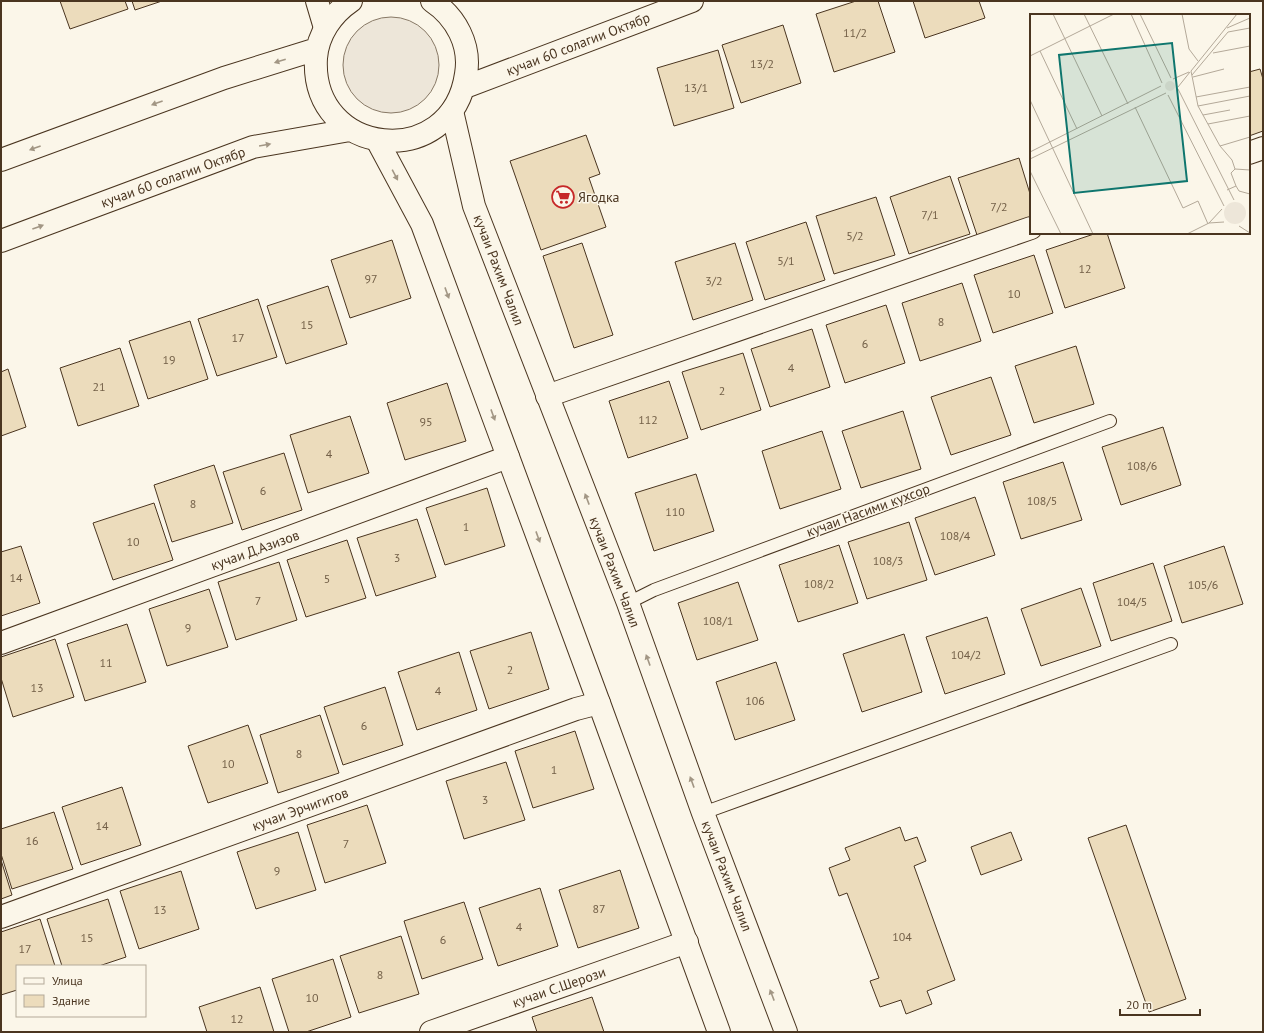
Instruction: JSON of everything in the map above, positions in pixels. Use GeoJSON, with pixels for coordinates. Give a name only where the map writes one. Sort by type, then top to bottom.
{"type":"FeatureCollection","features":[{"type":"Feature","properties":{"kind":"main road"},"geometry":{"type":"LineString","coordinates":[[317,1],[325,28]]}},
{"type":"Feature","properties":{"kind":"main road"},"geometry":{"type":"LineString","coordinates":[[351,1],[340,9],[325,28],[317,49],[315,72],[321,95],[333,114],[350,130],[377,140],[398,141],[419,136],[437,126],[452,111],[459,100],[464,87],[468,66],[465,45],[456,25],[442,8],[432,1]]}},
{"type":"Feature","properties":{"kind":"main road","name":"кучаи 60 солагии Октябр"},"geometry":{"type":"LineString","coordinates":[[464,87],[692,1]]}},
{"type":"Feature","properties":{"kind":"main road"},"geometry":{"type":"LineString","coordinates":[[1,160],[224,78],[317,49]]}},
{"type":"Feature","properties":{"kind":"main road","name":"кучаи Рахим Чалил"},"geometry":{"type":"LineString","coordinates":[[452,111],[474,206],[628,603],[703,813],[786,1032]]}},
{"type":"Feature","properties":{"kind":"main road","name":"кучаи 60 солагии Октябр"},"geometry":{"type":"LineString","coordinates":[[1,241],[254,147],[350,130]]}},
{"type":"Feature","properties":{"kind":"main road"},"geometry":{"type":"LineString","coordinates":[[377,140],[422,224],[720,1032]]}},
{"type":"Feature","properties":{"kind":"main road"},"geometry":{"type":"LineString","coordinates":[[1250,152],[1263,148]]}},
{"type":"Feature","properties":{"kind":"main road"},"geometry":{"type":"LineString","coordinates":[[547,396],[1030,228]]}},
{"type":"Feature","properties":{"kind":"main road","name":"кучаи Д.Азизов"},"geometry":{"type":"LineString","coordinates":[[1,643],[508,457]]}},
{"type":"Feature","properties":{"kind":"main road","name":"кучаи Эрчигитов"},"geometry":{"type":"LineString","coordinates":[[1,916],[576,709],[599,703]]}},
{"type":"Feature","properties":{"kind":"main road","name":"кучаи С.Шерози"},"geometry":{"type":"LineString","coordinates":[[431,1032],[687,942]]}},
{"type":"Feature","properties":{"kind":"lane","name":"кучаи Насими кухсор"},"geometry":{"type":"LineString","coordinates":[[628,603],[654,590],[1110,421]]}},
{"type":"Feature","properties":{"kind":"lane"},"geometry":{"type":"LineString","coordinates":[[703,813],[1171,644]]}},
{"type":"Feature","properties":{"kind":"shaded area"},"geometry":{"type":"Polygon","coordinates":[[[391,17],[409,21],[425,31],[435,47],[439,65],[435,83],[425,99],[409,109],[391,113],[373,109],[357,99],[347,83],[343,65],[347,47],[357,31],[373,21],[391,17]]]}},
{"type":"Feature","properties":{"kind":"building"},"geometry":{"type":"Polygon","coordinates":[[[60,1],[125,1],[128,9],[70,29],[60,1]]]}},
{"type":"Feature","properties":{"kind":"building"},"geometry":{"type":"Polygon","coordinates":[[[132,1],[162,1],[135,10],[132,1]]]}},
{"type":"Feature","properties":{"kind":"building"},"geometry":{"type":"Polygon","coordinates":[[[856,1],[878,1],[895,52],[834,72],[816,14],[856,1]]]}},
{"type":"Feature","properties":{"kind":"building"},"geometry":{"type":"Polygon","coordinates":[[[913,1],[979,1],[985,18],[925,38],[913,1]]]}},
{"type":"Feature","properties":{"kind":"building"},"geometry":{"type":"Polygon","coordinates":[[[783,25],[801,83],[741,103],[722,45],[783,25]]]}},
{"type":"Feature","properties":{"kind":"building"},"geometry":{"type":"Polygon","coordinates":[[[718,50],[734,108],[674,126],[657,68],[718,50]]]}},
{"type":"Feature","properties":{"kind":"building"},"geometry":{"type":"Polygon","coordinates":[[[1260,69],[1263,79],[1263,131],[1250,136],[1250,72],[1260,69]]]}},
{"type":"Feature","properties":{"kind":"building"},"geometry":{"type":"Polygon","coordinates":[[[586,135],[600,174],[589,178],[606,227],[541,250],[510,161],[586,135]]]}},
{"type":"Feature","properties":{"kind":"building"},"geometry":{"type":"Polygon","coordinates":[[[1019,158],[1030,194],[1030,218],[977,235],[958,178],[1019,158]]]}},
{"type":"Feature","properties":{"kind":"building"},"geometry":{"type":"Polygon","coordinates":[[[950,176],[970,234],[909,254],[890,197],[950,176]]]}},
{"type":"Feature","properties":{"kind":"building"},"geometry":{"type":"Polygon","coordinates":[[[876,197],[895,255],[834,274],[816,216],[876,197]]]}},
{"type":"Feature","properties":{"kind":"building"},"geometry":{"type":"Polygon","coordinates":[[[806,222],[825,280],[765,300],[746,242],[806,222]]]}},
{"type":"Feature","properties":{"kind":"building"},"geometry":{"type":"Polygon","coordinates":[[[1094,234],[1107,234],[1125,288],[1065,308],[1046,250],[1094,234]]]}},
{"type":"Feature","properties":{"kind":"building"},"geometry":{"type":"Polygon","coordinates":[[[392,240],[411,298],[350,318],[331,260],[392,240]]]}},
{"type":"Feature","properties":{"kind":"building"},"geometry":{"type":"Polygon","coordinates":[[[582,243],[613,335],[574,348],[543,256],[582,243]]]}},
{"type":"Feature","properties":{"kind":"building"},"geometry":{"type":"Polygon","coordinates":[[[735,243],[753,300],[693,320],[675,262],[735,243]]]}},
{"type":"Feature","properties":{"kind":"building"},"geometry":{"type":"Polygon","coordinates":[[[1034,255],[1053,313],[993,333],[974,275],[1034,255]]]}},
{"type":"Feature","properties":{"kind":"building"},"geometry":{"type":"Polygon","coordinates":[[[962,283],[981,341],[920,361],[902,303],[962,283]]]}},
{"type":"Feature","properties":{"kind":"building"},"geometry":{"type":"Polygon","coordinates":[[[328,286],[347,344],[286,364],[267,306],[328,286]]]}},
{"type":"Feature","properties":{"kind":"building"},"geometry":{"type":"Polygon","coordinates":[[[258,299],[277,357],[217,376],[198,319],[258,299]]]}},
{"type":"Feature","properties":{"kind":"building"},"geometry":{"type":"Polygon","coordinates":[[[886,305],[905,363],[845,383],[826,325],[886,305]]]}},
{"type":"Feature","properties":{"kind":"building"},"geometry":{"type":"Polygon","coordinates":[[[190,321],[208,379],[148,399],[129,341],[190,321]]]}},
{"type":"Feature","properties":{"kind":"building"},"geometry":{"type":"Polygon","coordinates":[[[812,329],[830,387],[770,407],[751,349],[812,329]]]}},
{"type":"Feature","properties":{"kind":"building"},"geometry":{"type":"Polygon","coordinates":[[[1076,346],[1094,404],[1034,423],[1015,366],[1076,346]]]}},
{"type":"Feature","properties":{"kind":"building"},"geometry":{"type":"Polygon","coordinates":[[[120,348],[139,406],[78,426],[60,368],[120,348]]]}},
{"type":"Feature","properties":{"kind":"building"},"geometry":{"type":"Polygon","coordinates":[[[743,353],[761,410],[701,430],[682,372],[743,353]]]}},
{"type":"Feature","properties":{"kind":"building"},"geometry":{"type":"Polygon","coordinates":[[[8,369],[26,427],[1,436],[1,372],[8,369]]]}},
{"type":"Feature","properties":{"kind":"building"},"geometry":{"type":"Polygon","coordinates":[[[991,377],[1011,435],[951,455],[931,397],[991,377]]]}},
{"type":"Feature","properties":{"kind":"building"},"geometry":{"type":"Polygon","coordinates":[[[669,381],[688,438],[628,458],[609,401],[669,381]]]}},
{"type":"Feature","properties":{"kind":"building"},"geometry":{"type":"Polygon","coordinates":[[[447,383],[466,441],[405,460],[387,403],[447,383]]]}},
{"type":"Feature","properties":{"kind":"building"},"geometry":{"type":"Polygon","coordinates":[[[903,411],[921,469],[861,488],[842,431],[903,411]]]}},
{"type":"Feature","properties":{"kind":"building"},"geometry":{"type":"Polygon","coordinates":[[[350,416],[369,473],[308,493],[290,435],[350,416]]]}},
{"type":"Feature","properties":{"kind":"building"},"geometry":{"type":"Polygon","coordinates":[[[1163,427],[1181,485],[1121,505],[1102,447],[1163,427]]]}},
{"type":"Feature","properties":{"kind":"building"},"geometry":{"type":"Polygon","coordinates":[[[822,431],[841,489],[780,509],[762,451],[822,431]]]}},
{"type":"Feature","properties":{"kind":"building"},"geometry":{"type":"Polygon","coordinates":[[[284,453],[302,510],[242,530],[223,472],[284,453]]]}},
{"type":"Feature","properties":{"kind":"building"},"geometry":{"type":"Polygon","coordinates":[[[1063,462],[1082,520],[1021,539],[1003,482],[1063,462]]]}},
{"type":"Feature","properties":{"kind":"building"},"geometry":{"type":"Polygon","coordinates":[[[214,465],[233,523],[172,542],[154,485],[214,465]]]}},
{"type":"Feature","properties":{"kind":"building"},"geometry":{"type":"Polygon","coordinates":[[[696,474],[714,531],[654,551],[635,493],[696,474]]]}},
{"type":"Feature","properties":{"kind":"building"},"geometry":{"type":"Polygon","coordinates":[[[487,488],[505,546],[445,565],[426,508],[487,488]]]}},
{"type":"Feature","properties":{"kind":"building"},"geometry":{"type":"Polygon","coordinates":[[[975,497],[995,555],[935,575],[915,518],[975,497]]]}},
{"type":"Feature","properties":{"kind":"building"},"geometry":{"type":"Polygon","coordinates":[[[154,503],[173,560],[113,580],[93,523],[154,503]]]}},
{"type":"Feature","properties":{"kind":"building"},"geometry":{"type":"Polygon","coordinates":[[[417,519],[436,577],[376,596],[357,538],[417,519]]]}},
{"type":"Feature","properties":{"kind":"building"},"geometry":{"type":"Polygon","coordinates":[[[909,522],[927,580],[867,599],[848,542],[909,522]]]}},
{"type":"Feature","properties":{"kind":"building"},"geometry":{"type":"Polygon","coordinates":[[[347,540],[366,598],[306,617],[287,560],[347,540]]]}},
{"type":"Feature","properties":{"kind":"building"},"geometry":{"type":"Polygon","coordinates":[[[839,545],[858,603],[798,622],[779,565],[839,545]]]}},
{"type":"Feature","properties":{"kind":"building"},"geometry":{"type":"Polygon","coordinates":[[[21,546],[40,603],[1,616],[1,552],[21,546]]]}},
{"type":"Feature","properties":{"kind":"building"},"geometry":{"type":"Polygon","coordinates":[[[1224,546],[1243,604],[1182,623],[1164,566],[1224,546]]]}},
{"type":"Feature","properties":{"kind":"building"},"geometry":{"type":"Polygon","coordinates":[[[279,562],[297,620],[236,640],[218,582],[279,562]]]}},
{"type":"Feature","properties":{"kind":"building"},"geometry":{"type":"Polygon","coordinates":[[[1153,563],[1172,621],[1111,641],[1093,583],[1153,563]]]}},
{"type":"Feature","properties":{"kind":"building"},"geometry":{"type":"Polygon","coordinates":[[[738,582],[758,640],[697,660],[678,603],[738,582]]]}},
{"type":"Feature","properties":{"kind":"building"},"geometry":{"type":"Polygon","coordinates":[[[1081,588],[1101,646],[1041,666],[1021,609],[1081,588]]]}},
{"type":"Feature","properties":{"kind":"building"},"geometry":{"type":"Polygon","coordinates":[[[209,589],[228,647],[167,666],[149,609],[209,589]]]}},
{"type":"Feature","properties":{"kind":"building"},"geometry":{"type":"Polygon","coordinates":[[[987,617],[1005,674],[945,694],[926,637],[987,617]]]}},
{"type":"Feature","properties":{"kind":"building"},"geometry":{"type":"Polygon","coordinates":[[[127,624],[146,682],[85,701],[67,644],[127,624]]]}},
{"type":"Feature","properties":{"kind":"building"},"geometry":{"type":"Polygon","coordinates":[[[531,632],[549,689],[489,709],[470,651],[531,632]]]}},
{"type":"Feature","properties":{"kind":"building"},"geometry":{"type":"Polygon","coordinates":[[[904,634],[922,692],[862,712],[843,654],[904,634]]]}},
{"type":"Feature","properties":{"kind":"building"},"geometry":{"type":"Polygon","coordinates":[[[55,639],[74,697],[13,717],[1,678],[1,657],[55,639]]]}},
{"type":"Feature","properties":{"kind":"building"},"geometry":{"type":"Polygon","coordinates":[[[459,652],[477,710],[417,730],[398,672],[459,652]]]}},
{"type":"Feature","properties":{"kind":"building"},"geometry":{"type":"Polygon","coordinates":[[[776,662],[795,720],[735,740],[716,682],[776,662]]]}},
{"type":"Feature","properties":{"kind":"building"},"geometry":{"type":"Polygon","coordinates":[[[385,687],[403,745],[343,765],[324,707],[385,687]]]}},
{"type":"Feature","properties":{"kind":"building"},"geometry":{"type":"Polygon","coordinates":[[[320,715],[339,773],[278,793],[260,735],[320,715]]]}},
{"type":"Feature","properties":{"kind":"building"},"geometry":{"type":"Polygon","coordinates":[[[248,725],[268,783],[208,803],[188,746],[248,725]]]}},
{"type":"Feature","properties":{"kind":"building"},"geometry":{"type":"Polygon","coordinates":[[[575,731],[594,789],[533,808],[515,751],[575,731]]]}},
{"type":"Feature","properties":{"kind":"building"},"geometry":{"type":"Polygon","coordinates":[[[506,762],[525,820],[464,839],[446,781],[506,762]]]}},
{"type":"Feature","properties":{"kind":"building"},"geometry":{"type":"Polygon","coordinates":[[[122,787],[141,845],[81,865],[62,807],[122,787]]]}},
{"type":"Feature","properties":{"kind":"building"},"geometry":{"type":"Polygon","coordinates":[[[367,805],[386,863],[325,883],[307,825],[367,805]]]}},
{"type":"Feature","properties":{"kind":"building"},"geometry":{"type":"Polygon","coordinates":[[[54,812],[73,869],[12,889],[1,854],[1,829],[54,812]]]}},
{"type":"Feature","properties":{"kind":"building"},"geometry":{"type":"Polygon","coordinates":[[[1126,825],[1186,999],[1149,1012],[1088,838],[1126,825]]]}},
{"type":"Feature","properties":{"kind":"building"},"geometry":{"type":"Polygon","coordinates":[[[900,827],[905,841],[917,837],[926,861],[914,866],[955,980],[927,991],[932,1004],[906,1014],[901,1000],[880,1007],[870,981],[879,978],[847,893],[839,896],[829,868],[850,860],[845,848],[900,827]]]}},
{"type":"Feature","properties":{"kind":"building"},"geometry":{"type":"Polygon","coordinates":[[[298,832],[316,890],[256,909],[237,852],[298,832]]]}},
{"type":"Feature","properties":{"kind":"building"},"geometry":{"type":"Polygon","coordinates":[[[1011,832],[1022,860],[981,875],[971,847],[1011,832]]]}},
{"type":"Feature","properties":{"kind":"building"},"geometry":{"type":"Polygon","coordinates":[[[1,860],[12,895],[1,899],[1,860]]]}},
{"type":"Feature","properties":{"kind":"building"},"geometry":{"type":"Polygon","coordinates":[[[620,870],[639,928],[578,948],[559,890],[620,870]]]}},
{"type":"Feature","properties":{"kind":"building"},"geometry":{"type":"Polygon","coordinates":[[[181,871],[199,929],[139,949],[120,891],[181,871]]]}},
{"type":"Feature","properties":{"kind":"building"},"geometry":{"type":"Polygon","coordinates":[[[540,888],[558,946],[498,966],[479,908],[540,888]]]}},
{"type":"Feature","properties":{"kind":"building"},"geometry":{"type":"Polygon","coordinates":[[[108,899],[126,957],[102,965],[62,965],[47,919],[108,899]]]}},
{"type":"Feature","properties":{"kind":"building"},"geometry":{"type":"Polygon","coordinates":[[[464,902],[483,959],[422,979],[404,921],[464,902]]]}},
{"type":"Feature","properties":{"kind":"building"},"geometry":{"type":"Polygon","coordinates":[[[40,919],[55,965],[16,965],[16,990],[1,995],[1,932],[40,919]]]}},
{"type":"Feature","properties":{"kind":"building"},"geometry":{"type":"Polygon","coordinates":[[[401,936],[419,994],[359,1013],[340,956],[401,936]]]}},
{"type":"Feature","properties":{"kind":"building"},"geometry":{"type":"Polygon","coordinates":[[[333,959],[351,1017],[306,1032],[289,1032],[272,979],[333,959]]]}},
{"type":"Feature","properties":{"kind":"building"},"geometry":{"type":"Polygon","coordinates":[[[260,987],[274,1032],[207,1032],[199,1007],[260,987]]]}},
{"type":"Feature","properties":{"kind":"building"},"geometry":{"type":"Polygon","coordinates":[[[592,997],[604,1032],[537,1032],[532,1017],[592,997]]]}},
{"type":"Feature","properties":{"kind":"place","name":"Ягодка"},"geometry":{"type":"Point","coordinates":[563,197]}}]}
